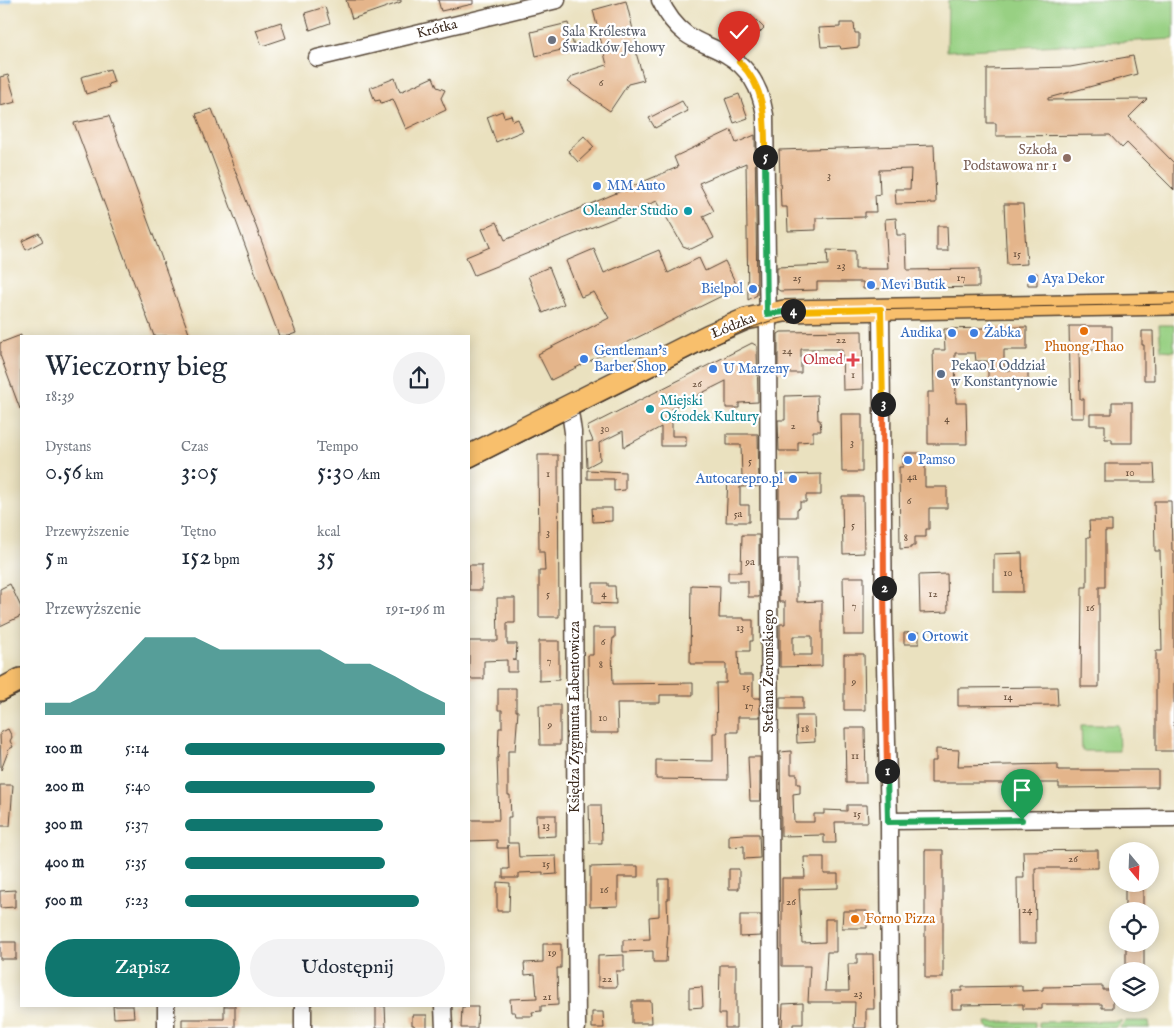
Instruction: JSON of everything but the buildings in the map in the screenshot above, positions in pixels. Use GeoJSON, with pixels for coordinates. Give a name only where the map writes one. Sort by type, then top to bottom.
{"type":"FeatureCollection","features":[{"type":"Feature","properties":{"kind":"main road","name":"Łódzka"},"geometry":{"type":"LineString","coordinates":[[470,455],[746,318],[784,311],[1174,304]]}},
{"type":"Feature","properties":{"kind":"main road"},"geometry":{"type":"LineString","coordinates":[[0,690],[20,680]]}},
{"type":"Feature","properties":{"kind":"street","name":"Krótka"},"geometry":{"type":"LineString","coordinates":[[317,58],[556,0]]}},
{"type":"Feature","properties":{"kind":"street"},"geometry":{"type":"LineString","coordinates":[[660,0],[672,20],[684,33],[727,55],[743,67],[753,80],[761,96],[765,115],[767,314]]}},
{"type":"Feature","properties":{"kind":"street"},"geometry":{"type":"LineString","coordinates":[[881,309],[890,1028]]}},
{"type":"Feature","properties":{"kind":"street","name":"Stefana Żeromskiego"},"geometry":{"type":"LineString","coordinates":[[767,314],[771,1028]]}},
{"type":"Feature","properties":{"kind":"street","name":"Księdza Zygmunta Łabentowicza"},"geometry":{"type":"LineString","coordinates":[[566,407],[571,418],[573,432],[578,1028]]}},
{"type":"Feature","properties":{"kind":"street"},"geometry":{"type":"LineString","coordinates":[[888,822],[1174,818]]}},
{"type":"Feature","properties":{"kind":"street"},"geometry":{"type":"LineString","coordinates":[[166,1007],[166,1028]]}},
{"type":"Feature","properties":{"kind":"street"},"geometry":{"type":"LineString","coordinates":[[303,1007],[303,1028]]}},
{"type":"Feature","properties":{"kind":"street"},"geometry":{"type":"LineString","coordinates":[[444,1007],[444,1028]]}},
{"type":"Feature","properties":{"kind":"green space"},"geometry":{"type":"Polygon","coordinates":[[[948,0],[1174,0],[1174,39],[947,51],[948,0]]]}},
{"type":"Feature","properties":{"kind":"green space"},"geometry":{"type":"Polygon","coordinates":[[[1159,325],[1174,325],[1174,351],[1161,350],[1159,325]]]}},
{"type":"Feature","properties":{"kind":"green space"},"geometry":{"type":"Polygon","coordinates":[[[1081,725],[1118,725],[1119,751],[1082,751],[1081,725]]]}},
{"type":"Feature","properties":{"kind":"green space"},"geometry":{"type":"Polygon","coordinates":[[[1122,1021],[1115,1028],[1039,1028],[1039,1022],[1122,1021]]]}},
{"type":"Feature","properties":{"kind":"green space"},"geometry":{"type":"Polygon","coordinates":[[[1126,1021],[1149,1021],[1150,1028],[1119,1028],[1126,1021]]]}},
{"type":"Feature","properties":{"kind":"green space"},"geometry":{"type":"Polygon","coordinates":[[[986,1022],[1035,1022],[1035,1028],[989,1028],[986,1022]]]}},
{"type":"Feature","properties":{"kind":"waterway"},"geometry":{"type":"LineString","coordinates":[[0,3],[10,0]]}},
{"type":"Feature","properties":{"kind":"tram line"},"geometry":{"type":"LineString","coordinates":[[470,468],[737,334],[792,315],[812,311],[1174,304]]}},
{"type":"Feature","properties":{"kind":"tram line"},"geometry":{"type":"LineString","coordinates":[[0,703],[20,693]]}},
{"type":"Feature","properties":{"kind":"place","name":"Sala Królestwa Świadków Jehowy"},"geometry":{"type":"Point","coordinates":[552,40]}},
{"type":"Feature","properties":{"kind":"place","name":"Szkoła Podstawowa nr 1"},"geometry":{"type":"Point","coordinates":[1067,158]}},
{"type":"Feature","properties":{"kind":"place","name":"MM Auto"},"geometry":{"type":"Point","coordinates":[597,186]}},
{"type":"Feature","properties":{"kind":"place","name":"Oleander Studio"},"geometry":{"type":"Point","coordinates":[688,211]}},
{"type":"Feature","properties":{"kind":"place","name":"Aya Dekor"},"geometry":{"type":"Point","coordinates":[1032,279]}},
{"type":"Feature","properties":{"kind":"place","name":"Mevi Butik"},"geometry":{"type":"Point","coordinates":[871,285]}},
{"type":"Feature","properties":{"kind":"place","name":"Bielpol"},"geometry":{"type":"Point","coordinates":[753,289]}},
{"type":"Feature","properties":{"kind":"place","name":"Phuong Thao"},"geometry":{"type":"Point","coordinates":[1084,331]}},
{"type":"Feature","properties":{"kind":"place","name":"Audika"},"geometry":{"type":"Point","coordinates":[952,333]}},
{"type":"Feature","properties":{"kind":"place","name":"Żabka"},"geometry":{"type":"Point","coordinates":[974,333]}},
{"type":"Feature","properties":{"kind":"place","name":"Gentleman's Barber Shop"},"geometry":{"type":"Point","coordinates":[584,359]}},
{"type":"Feature","properties":{"kind":"place","name":"Olmed"},"geometry":{"type":"Point","coordinates":[853,360]}},
{"type":"Feature","properties":{"kind":"place","name":"U Marzeny"},"geometry":{"type":"Point","coordinates":[713,369]}},
{"type":"Feature","properties":{"kind":"place","name":"Pekao I Oddział w Konstantynowie"},"geometry":{"type":"Point","coordinates":[941,374]}},
{"type":"Feature","properties":{"kind":"place","name":"Miejski Ośrodek Kultury"},"geometry":{"type":"Point","coordinates":[650,409]}},
{"type":"Feature","properties":{"kind":"place","name":"Pamso"},"geometry":{"type":"Point","coordinates":[908,460]}},
{"type":"Feature","properties":{"kind":"place","name":"Autocarepro.pl"},"geometry":{"type":"Point","coordinates":[793,479]}},
{"type":"Feature","properties":{"kind":"place","name":"Ortowit"},"geometry":{"type":"Point","coordinates":[912,637]}},
{"type":"Feature","properties":{"kind":"place","name":"Forno Pizza"},"geometry":{"type":"Point","coordinates":[855,919]}},
{"type":"Feature","properties":{"kind":"route"},"geometry":{"type":"LineString","coordinates":[[739,62],[757,87],[764,106],[765,115],[767,314],[784,311],[881,309],[888,822],[1022,820]]}}]}
